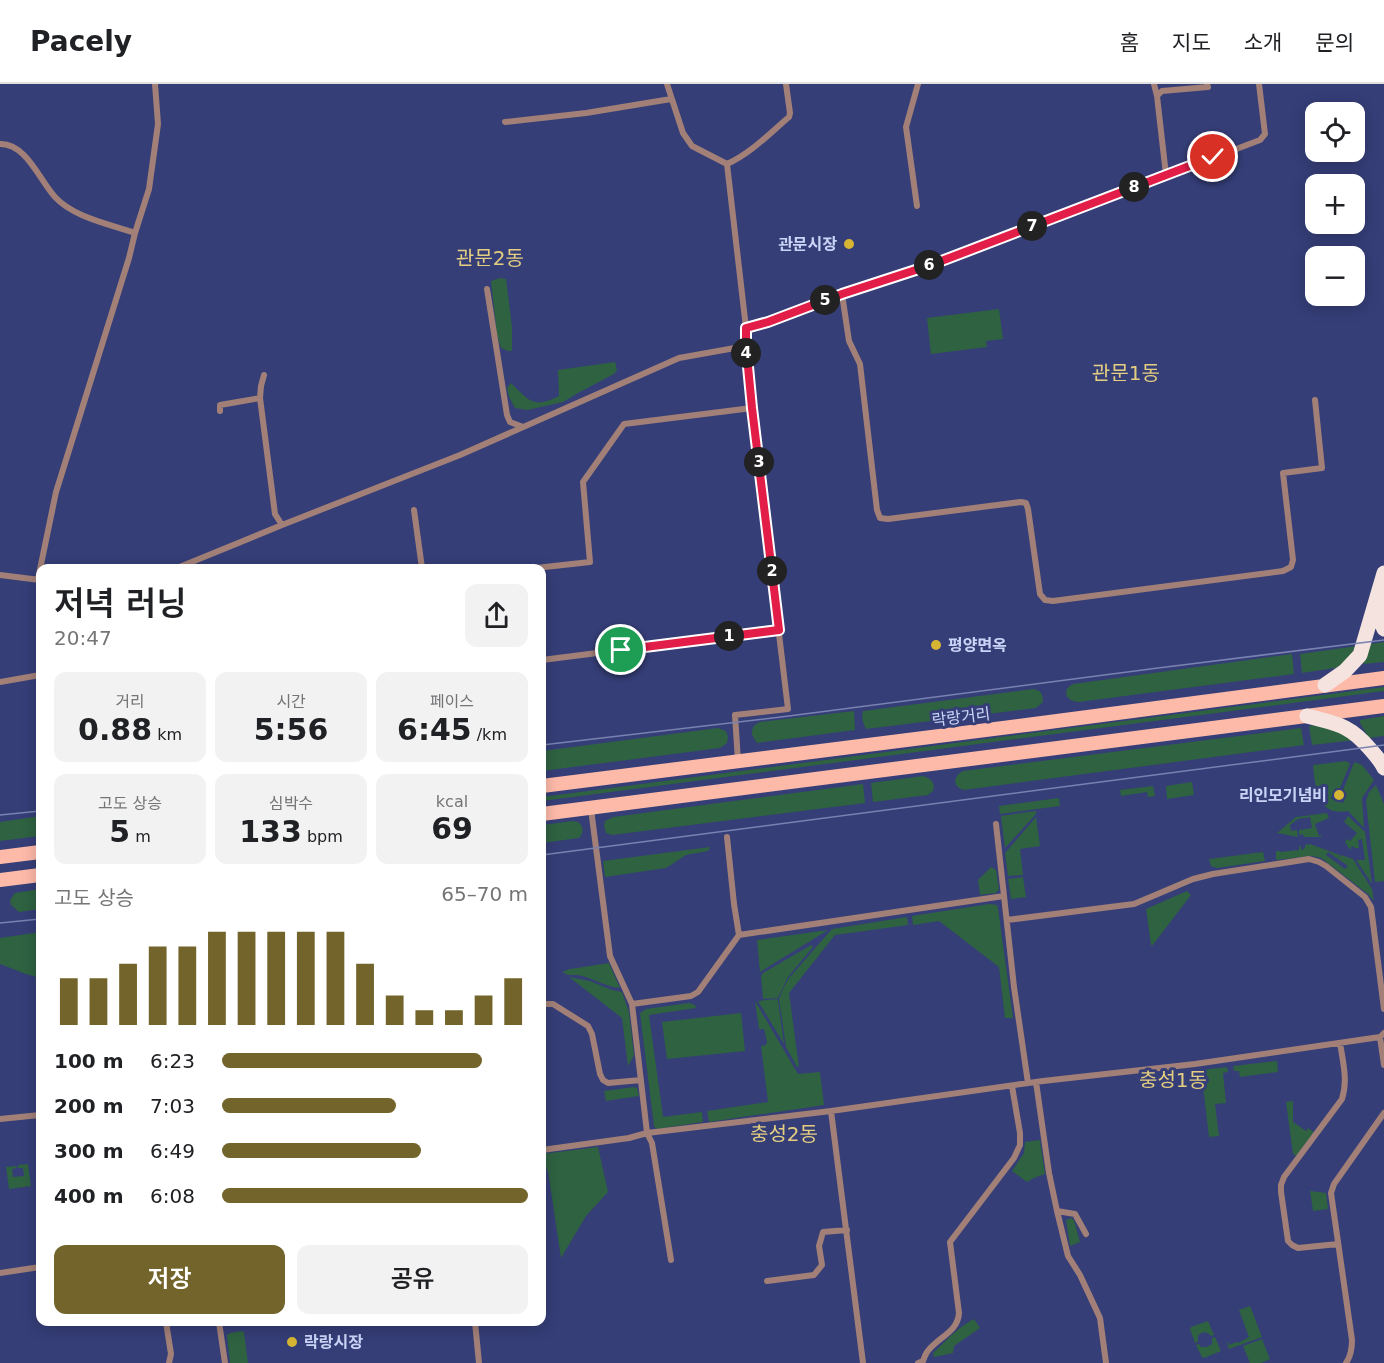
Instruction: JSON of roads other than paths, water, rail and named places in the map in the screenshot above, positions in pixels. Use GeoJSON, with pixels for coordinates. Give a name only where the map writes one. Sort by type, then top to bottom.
{"type":"FeatureCollection","features":[{"type":"Feature","properties":{"kind":"highway"},"geometry":{"type":"LineString","coordinates":[[1325,685],[1345,671],[1360,655],[1384,573]]}},
{"type":"Feature","properties":{"kind":"highway"},"geometry":{"type":"LineString","coordinates":[[1384,594],[1379,608],[1379,619],[1384,629]]}},
{"type":"Feature","properties":{"kind":"highway"},"geometry":{"type":"LineString","coordinates":[[1307,716],[1344,727],[1354,733],[1384,763]]}},
{"type":"Feature","properties":{"kind":"main road","name":"락랑거리"},"geometry":{"type":"LineString","coordinates":[[546,785],[1384,678]]}},
{"type":"Feature","properties":{"kind":"main road"},"geometry":{"type":"LineString","coordinates":[[546,814],[1384,706]]}},
{"type":"Feature","properties":{"kind":"main road"},"geometry":{"type":"LineString","coordinates":[[0,857],[36,852]]}},
{"type":"Feature","properties":{"kind":"main road"},"geometry":{"type":"LineString","coordinates":[[0,880],[36,875]]}},
{"type":"Feature","properties":{"kind":"street"},"geometry":{"type":"LineString","coordinates":[[42,564],[56,492],[149,189],[158,124],[155,84]]}},
{"type":"Feature","properties":{"kind":"street"},"geometry":{"type":"LineString","coordinates":[[667,84],[683,133],[692,146],[727,164],[739,159],[759,144],[789,117],[786,84]]}},
{"type":"Feature","properties":{"kind":"street"},"geometry":{"type":"LineString","coordinates":[[917,206],[906,126],[918,84]]}},
{"type":"Feature","properties":{"kind":"street"},"geometry":{"type":"LineString","coordinates":[[1154,84],[1166,175]]}},
{"type":"Feature","properties":{"kind":"street"},"geometry":{"type":"LineString","coordinates":[[1157,96],[1162,91],[1208,87],[1208,84]]}},
{"type":"Feature","properties":{"kind":"street"},"geometry":{"type":"LineString","coordinates":[[746,328],[931,265],[1260,140],[1265,134],[1259,84]]}},
{"type":"Feature","properties":{"kind":"street"},"geometry":{"type":"LineString","coordinates":[[505,122],[586,113],[671,99]]}},
{"type":"Feature","properties":{"kind":"street"},"geometry":{"type":"LineString","coordinates":[[0,144],[6,144],[30,161],[54,197],[63,204],[84,216],[135,233]]}},
{"type":"Feature","properties":{"kind":"street"},"geometry":{"type":"LineString","coordinates":[[727,164],[746,328],[752,408],[788,709],[735,715],[738,761]]}},
{"type":"Feature","properties":{"kind":"street"},"geometry":{"type":"LineString","coordinates":[[487,289],[507,415],[510,422],[523,427]]}},
{"type":"Feature","properties":{"kind":"street"},"geometry":{"type":"LineString","coordinates":[[842,294],[849,341],[860,364],[877,510],[880,518],[888,519],[1021,501],[1026,503],[1040,594],[1045,600],[1053,601],[1283,571],[1291,567],[1293,560],[1282,473],[1322,468],[1315,400]]}},
{"type":"Feature","properties":{"kind":"street"},"geometry":{"type":"LineString","coordinates":[[187,564],[460,455],[679,358],[746,346]]}},
{"type":"Feature","properties":{"kind":"street"},"geometry":{"type":"LineString","coordinates":[[264,375],[260,399],[276,514],[282,525]]}},
{"type":"Feature","properties":{"kind":"street"},"geometry":{"type":"LineString","coordinates":[[220,411],[220,405],[260,399]]}},
{"type":"Feature","properties":{"kind":"street"},"geometry":{"type":"LineString","coordinates":[[546,567],[590,562],[583,482],[624,424],[752,408]]}},
{"type":"Feature","properties":{"kind":"street"},"geometry":{"type":"LineString","coordinates":[[414,510],[421,564]]}},
{"type":"Feature","properties":{"kind":"street"},"geometry":{"type":"LineString","coordinates":[[0,575],[36,579]]}},
{"type":"Feature","properties":{"kind":"street"},"geometry":{"type":"LineString","coordinates":[[546,659],[779,630]]}},
{"type":"Feature","properties":{"kind":"street"},"geometry":{"type":"LineString","coordinates":[[0,682],[36,676]]}},
{"type":"Feature","properties":{"kind":"street"},"geometry":{"type":"LineString","coordinates":[[591,808],[610,956],[632,1004],[647,1133],[652,1143],[671,1260]]}},
{"type":"Feature","properties":{"kind":"street"},"geometry":{"type":"LineString","coordinates":[[996,824],[1014,987],[1049,1173],[1068,1256],[1080,1275],[1100,1318],[1106,1363]]}},
{"type":"Feature","properties":{"kind":"street"},"geometry":{"type":"LineString","coordinates":[[632,1004],[691,996],[698,992],[739,935],[728,837]]}},
{"type":"Feature","properties":{"kind":"street"},"geometry":{"type":"LineString","coordinates":[[1007,920],[1134,904],[1193,879],[1309,859],[1319,862],[1365,897],[1371,907],[1384,1009]]}},
{"type":"Feature","properties":{"kind":"street"},"geometry":{"type":"LineString","coordinates":[[739,935],[1005,896]]}},
{"type":"Feature","properties":{"kind":"street"},"geometry":{"type":"LineString","coordinates":[[546,1004],[553,1004],[588,1026],[603,1080],[608,1083],[641,1080]]}},
{"type":"Feature","properties":{"kind":"street"},"geometry":{"type":"LineString","coordinates":[[546,1149],[629,1138],[647,1133],[1196,1064],[1382,1035],[1384,1065]]}},
{"type":"Feature","properties":{"kind":"street"},"geometry":{"type":"LineString","coordinates":[[1338,1244],[1298,1248],[1288,1241],[1281,1185],[1284,1177],[1342,1099],[1345,1079],[1340,1043]]}},
{"type":"Feature","properties":{"kind":"street"},"geometry":{"type":"LineString","coordinates":[[918,1363],[923,1361],[927,1352],[956,1326],[959,1320],[950,1242],[1014,1158],[1020,1145],[1012,1086]]}},
{"type":"Feature","properties":{"kind":"street"},"geometry":{"type":"LineString","coordinates":[[831,1111],[863,1363]]}},
{"type":"Feature","properties":{"kind":"street"},"geometry":{"type":"LineString","coordinates":[[1346,1363],[1352,1349],[1352,1340],[1331,1193],[1332,1187],[1384,1113]]}},
{"type":"Feature","properties":{"kind":"street"},"geometry":{"type":"LineString","coordinates":[[0,1119],[36,1114]]}},
{"type":"Feature","properties":{"kind":"street"},"geometry":{"type":"LineString","coordinates":[[1057,1211],[1075,1215],[1086,1234]]}},
{"type":"Feature","properties":{"kind":"street"},"geometry":{"type":"LineString","coordinates":[[767,1281],[814,1275],[822,1265],[819,1246],[823,1232],[847,1230]]}},
{"type":"Feature","properties":{"kind":"street"},"geometry":{"type":"LineString","coordinates":[[0,1273],[36,1268]]}},
{"type":"Feature","properties":{"kind":"street"},"geometry":{"type":"LineString","coordinates":[[167,1326],[171,1354],[169,1363]]}},
{"type":"Feature","properties":{"kind":"street"},"geometry":{"type":"LineString","coordinates":[[220,1326],[225,1363]]}},
{"type":"Feature","properties":{"kind":"street"},"geometry":{"type":"LineString","coordinates":[[475,1326],[479,1363]]}},
{"type":"Feature","properties":{"kind":"tram line"},"geometry":{"type":"LineString","coordinates":[[546,745],[1384,640]]}},
{"type":"Feature","properties":{"kind":"tram line"},"geometry":{"type":"LineString","coordinates":[[546,854],[1384,745]]}},
{"type":"Feature","properties":{"kind":"tram line"},"geometry":{"type":"LineString","coordinates":[[0,815],[36,811]]}},
{"type":"Feature","properties":{"kind":"tram line"},"geometry":{"type":"LineString","coordinates":[[0,923],[36,919]]}},
{"type":"Feature","properties":{"kind":"place","name":"관문시장"},"geometry":{"type":"Point","coordinates":[849,244]}},
{"type":"Feature","properties":{"kind":"place","name":"평양면옥"},"geometry":{"type":"Point","coordinates":[936,645]}},
{"type":"Feature","properties":{"kind":"place","name":"리인모기념비"},"geometry":{"type":"Point","coordinates":[1339,795]}},
{"type":"Feature","properties":{"kind":"place","name":"락랑시장"},"geometry":{"type":"Point","coordinates":[292,1342]}},
{"type":"Feature","properties":{"kind":"district","name":"관문2동"},"geometry":{"type":"Point","coordinates":[490,258]}},
{"type":"Feature","properties":{"kind":"district","name":"관문1동"},"geometry":{"type":"Point","coordinates":[1126,373]}},
{"type":"Feature","properties":{"kind":"district","name":"충성1동"},"geometry":{"type":"Point","coordinates":[1173,1080]}},
{"type":"Feature","properties":{"kind":"district","name":"충성2동"},"geometry":{"type":"Point","coordinates":[784,1134]}}]}
